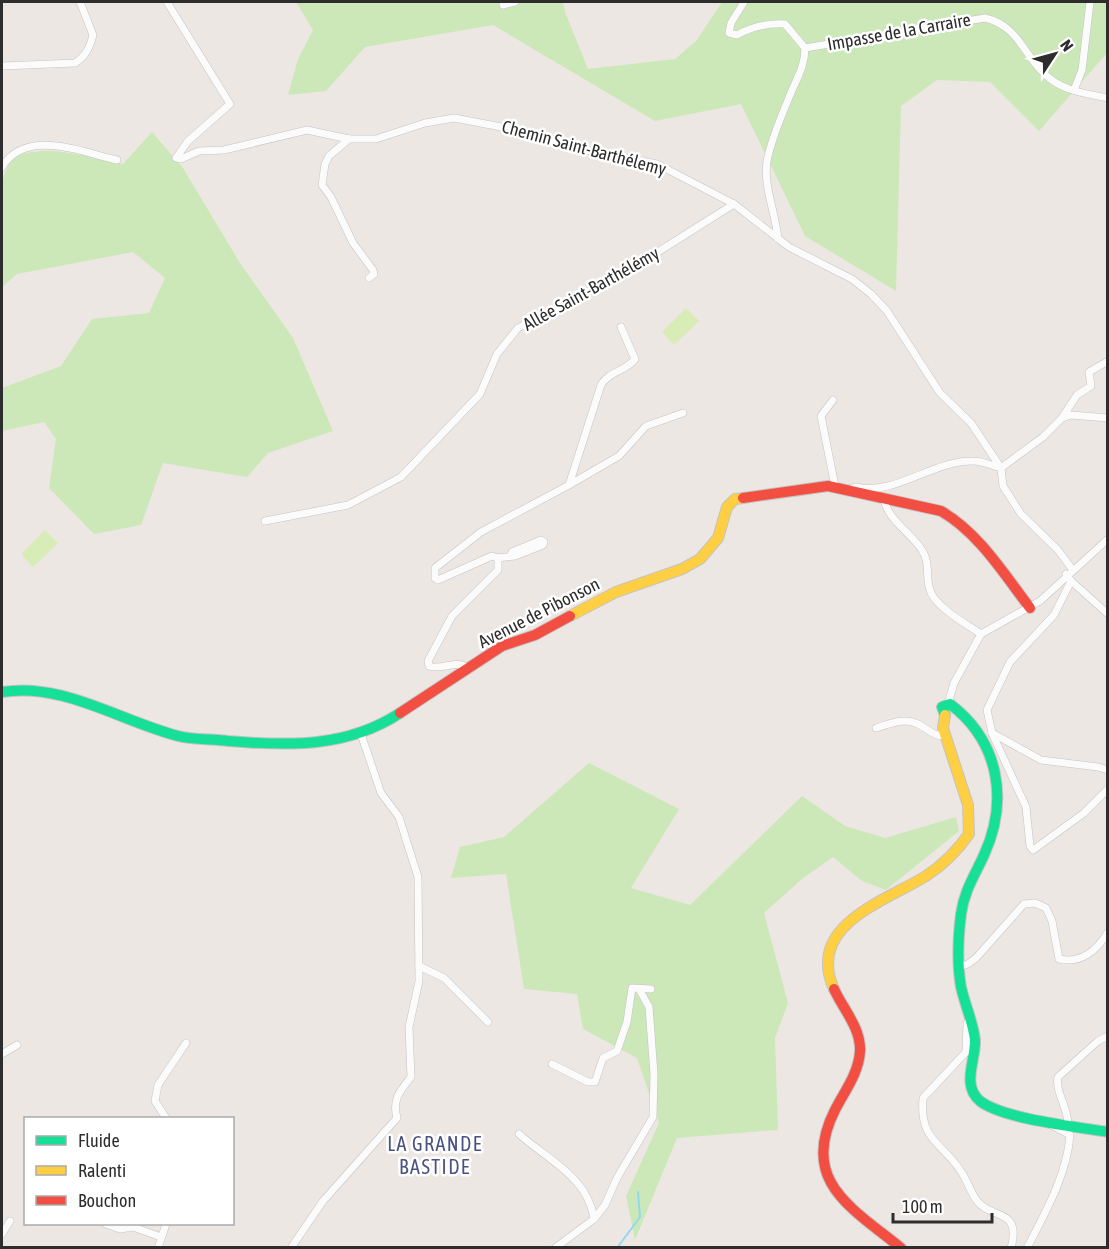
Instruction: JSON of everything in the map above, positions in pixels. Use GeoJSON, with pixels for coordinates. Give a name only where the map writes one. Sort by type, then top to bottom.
{"type":"FeatureCollection","features":[{"type":"Feature","properties":{"kind":"street"},"geometry":{"type":"LineString","coordinates":[[2,66],[75,63],[80,60],[86,54],[93,35],[80,2]]}},
{"type":"Feature","properties":{"kind":"street","name":"Chemin Saint-Barthélemy"},"geometry":{"type":"LineString","coordinates":[[167,2],[230,104],[188,141],[176,158],[181,159],[199,151],[224,150],[307,130],[349,140],[376,139],[425,123],[454,118],[490,123],[593,152],[657,164],[735,204],[777,239],[852,279],[887,311],[940,393],[971,423],[1001,468],[1003,486],[1021,514],[1058,550],[1072,569]]}},
{"type":"Feature","properties":{"kind":"street"},"geometry":{"type":"LineString","coordinates":[[503,5],[514,2]]}},
{"type":"Feature","properties":{"kind":"street"},"geometry":{"type":"LineString","coordinates":[[744,2],[731,23],[729,33],[737,35],[751,27],[770,23],[785,24],[805,48],[805,66],[788,100],[767,163],[768,189],[776,216],[777,239]]}},
{"type":"Feature","properties":{"kind":"street"},"geometry":{"type":"LineString","coordinates":[[1074,90],[1082,70],[1090,2]]}},
{"type":"Feature","properties":{"kind":"street","name":"Impasse de la Carraire"},"geometry":{"type":"LineString","coordinates":[[805,48],[985,18],[1000,21],[1049,78],[1074,90],[1107,98]]}},
{"type":"Feature","properties":{"kind":"street"},"geometry":{"type":"LineString","coordinates":[[349,140],[329,156],[325,164],[322,185],[331,197],[353,243],[373,270],[374,274],[369,278]]}},
{"type":"Feature","properties":{"kind":"street"},"geometry":{"type":"LineString","coordinates":[[2,167],[13,153],[28,146],[43,144],[117,160]]}},
{"type":"Feature","properties":{"kind":"street","name":"Allée Saint-Barthélémy"},"geometry":{"type":"LineString","coordinates":[[265,521],[348,505],[401,477],[480,394],[497,354],[518,328],[634,267],[735,204]]}},
{"type":"Feature","properties":{"kind":"street"},"geometry":{"type":"LineString","coordinates":[[569,485],[601,385],[611,373],[633,363],[635,359],[621,327]]}},
{"type":"Feature","properties":{"kind":"street"},"geometry":{"type":"LineString","coordinates":[[850,490],[855,487],[870,490],[884,488],[952,464],[975,460],[1001,468],[1043,437],[1062,418],[1077,394],[1091,386],[1089,372],[1107,361]]}},
{"type":"Feature","properties":{"kind":"street"},"geometry":{"type":"LineString","coordinates":[[833,400],[821,416],[836,486]]}},
{"type":"Feature","properties":{"kind":"street"},"geometry":{"type":"LineString","coordinates":[[510,555],[498,558],[492,556],[445,578],[435,578],[435,568],[481,532],[620,456],[646,426],[683,413]]}},
{"type":"Feature","properties":{"kind":"street"},"geometry":{"type":"LineString","coordinates":[[1062,418],[1071,415],[1107,418]]}},
{"type":"Feature","properties":{"kind":"street","name":"Avenue de Pibonson"},"geometry":{"type":"LineString","coordinates":[[2,692],[20,689],[68,697],[178,736],[273,745],[303,745],[341,740],[384,724],[502,646],[535,635],[615,592],[682,569],[700,559],[718,538],[727,507],[735,500],[794,489],[836,486],[925,506],[955,519],[976,540],[1030,608]]}},
{"type":"Feature","properties":{"kind":"street"},"geometry":{"type":"LineString","coordinates":[[884,498],[885,509],[923,550],[929,564],[928,587],[932,595],[947,612],[981,634]]}},
{"type":"Feature","properties":{"kind":"street"},"geometry":{"type":"LineString","coordinates":[[1107,539],[1072,569],[1054,615],[1010,662],[987,710],[992,733],[1026,807],[1030,846],[1033,850],[1084,813],[1107,789]]}},
{"type":"Feature","properties":{"kind":"street"},"geometry":{"type":"LineString","coordinates":[[469,669],[459,663],[435,668],[429,666],[428,661],[452,616],[498,570],[498,558]]}},
{"type":"Feature","properties":{"kind":"street"},"geometry":{"type":"LineString","coordinates":[[901,1248],[836,1191],[824,1169],[823,1150],[830,1118],[855,1071],[860,1051],[854,1028],[834,990],[829,965],[834,941],[848,921],[944,864],[969,834],[968,805],[944,736],[942,722],[950,710],[954,683],[981,634],[1030,608],[1069,578]]}},
{"type":"Feature","properties":{"kind":"street"},"geometry":{"type":"LineString","coordinates":[[1069,578],[1107,614]]}},
{"type":"Feature","properties":{"kind":"street"},"geometry":{"type":"LineString","coordinates":[[950,710],[967,718],[980,734],[990,755],[998,782],[998,800],[990,843],[964,892],[959,967],[975,1041],[969,1082],[976,1096],[990,1107],[1068,1127],[1107,1132]]}},
{"type":"Feature","properties":{"kind":"street"},"geometry":{"type":"LineString","coordinates":[[876,728],[898,720],[916,723],[936,735],[944,736]]}},
{"type":"Feature","properties":{"kind":"street"},"geometry":{"type":"LineString","coordinates":[[992,733],[1041,760],[1098,767],[1107,771]]}},
{"type":"Feature","properties":{"kind":"street"},"geometry":{"type":"LineString","coordinates":[[291,1248],[323,1201],[397,1118],[393,1106],[397,1094],[411,1077],[409,1027],[419,981],[418,878],[399,817],[381,793],[361,734]]}},
{"type":"Feature","properties":{"kind":"street"},"geometry":{"type":"LineString","coordinates":[[959,967],[976,958],[1024,903],[1035,903],[1046,908],[1052,921],[1059,958],[1072,962],[1085,956],[1107,932]]}},
{"type":"Feature","properties":{"kind":"street"},"geometry":{"type":"LineString","coordinates":[[419,966],[444,978],[488,1022]]}},
{"type":"Feature","properties":{"kind":"street"},"geometry":{"type":"LineString","coordinates":[[552,1064],[588,1083],[595,1082],[603,1058],[617,1052],[627,1022],[632,988],[651,988]]}},
{"type":"Feature","properties":{"kind":"street"},"geometry":{"type":"LineString","coordinates":[[555,1248],[594,1219],[605,1205],[616,1178],[653,1117],[654,1074],[651,1020],[649,1007],[639,989]]}},
{"type":"Feature","properties":{"kind":"street"},"geometry":{"type":"LineString","coordinates":[[969,1019],[966,1052],[923,1098],[922,1123],[930,1136],[962,1173],[977,1202],[985,1208],[1001,1212],[1009,1219],[1013,1241],[1011,1248]]}},
{"type":"Feature","properties":{"kind":"street"},"geometry":{"type":"LineString","coordinates":[[1068,1127],[1068,1112],[1058,1090],[1058,1077],[1098,1041],[1107,1036]]}},
{"type":"Feature","properties":{"kind":"street"},"geometry":{"type":"LineString","coordinates":[[165,1117],[155,1101],[158,1085],[186,1043]]}},
{"type":"Feature","properties":{"kind":"street"},"geometry":{"type":"LineString","coordinates":[[2,1054],[16,1046]]}},
{"type":"Feature","properties":{"kind":"street"},"geometry":{"type":"LineString","coordinates":[[1027,1248],[1050,1206],[1069,1146],[1070,1136],[1052,1127],[1050,1123]]}},
{"type":"Feature","properties":{"kind":"street"},"geometry":{"type":"LineString","coordinates":[[519,1134],[578,1182],[592,1208],[594,1219]]}},
{"type":"Feature","properties":{"kind":"street"},"geometry":{"type":"LineString","coordinates":[[2,1234],[10,1221]]}},
{"type":"Feature","properties":{"kind":"street"},"geometry":{"type":"LineString","coordinates":[[109,1225],[120,1229],[133,1227],[161,1237]]}},
{"type":"Feature","properties":{"kind":"street"},"geometry":{"type":"LineString","coordinates":[[158,1248],[166,1225]]}},
{"type":"Feature","properties":{"kind":"green space"},"geometry":{"type":"Polygon","coordinates":[[[296,2],[563,2],[588,69],[675,59],[696,41],[722,2],[1107,2],[1107,53],[1039,131],[990,82],[937,80],[901,106],[896,291],[805,236],[741,104],[655,121],[493,25],[365,47],[326,91],[288,95],[298,59],[313,30],[296,2]]]}},
{"type":"Feature","properties":{"kind":"green space"},"geometry":{"type":"Polygon","coordinates":[[[152,132],[183,168],[240,263],[293,338],[333,431],[268,453],[247,477],[163,463],[141,525],[94,534],[49,488],[56,439],[44,422],[2,431],[2,388],[61,366],[92,319],[149,313],[165,278],[133,252],[17,274],[2,287],[2,181],[11,158],[39,151],[67,152],[123,164],[152,132]]]}},
{"type":"Feature","properties":{"kind":"green space"},"geometry":{"type":"Polygon","coordinates":[[[686,308],[699,321],[674,345],[662,332],[686,308]]]}},
{"type":"Feature","properties":{"kind":"green space"},"geometry":{"type":"Polygon","coordinates":[[[45,530],[58,543],[33,567],[21,554],[45,530]]]}},
{"type":"Feature","properties":{"kind":"green space"},"geometry":{"type":"Polygon","coordinates":[[[589,763],[679,809],[631,888],[690,905],[802,796],[845,826],[885,838],[956,817],[959,831],[886,890],[862,881],[833,857],[802,879],[764,913],[788,1003],[775,1038],[778,1130],[677,1138],[635,1240],[626,1196],[659,1123],[637,1058],[583,1029],[577,994],[524,989],[506,874],[451,878],[460,847],[504,837],[589,763]]]}},
{"type":"Feature","properties":{"kind":"waterway"},"geometry":{"type":"LineString","coordinates":[[617,1248],[640,1217],[638,1192]]}},
{"type":"Feature","properties":{"kind":"traffic: fast"},"geometry":{"type":"LineString","coordinates":[[2,692],[25,690],[47,693],[91,705],[178,736],[250,743],[295,744],[338,739],[359,733],[400,713]]}},
{"type":"Feature","properties":{"kind":"traffic: fast"},"geometry":{"type":"LineString","coordinates":[[945,715],[942,707],[950,704],[980,735],[995,773],[997,793],[992,834],[967,890],[960,923],[958,951],[961,987],[975,1040],[971,1088],[980,1101],[1005,1113],[1108,1132]]}},
{"type":"Feature","properties":{"kind":"traffic: slow"},"geometry":{"type":"LineString","coordinates":[[570,616],[616,592],[682,569],[700,559],[718,538],[727,507],[735,499],[743,498]]}},
{"type":"Feature","properties":{"kind":"traffic: slow"},"geometry":{"type":"LineString","coordinates":[[834,989],[828,967],[831,948],[840,932],[854,918],[872,906],[932,872],[960,846],[969,834],[968,805],[943,728],[945,715]]}},
{"type":"Feature","properties":{"kind":"traffic: jam"},"geometry":{"type":"LineString","coordinates":[[743,498],[828,486],[941,511],[955,520],[979,542],[1030,608]]}},
{"type":"Feature","properties":{"kind":"traffic: jam"},"geometry":{"type":"LineString","coordinates":[[400,713],[502,646],[535,635],[570,616]]}},
{"type":"Feature","properties":{"kind":"traffic: jam"},"geometry":{"type":"LineString","coordinates":[[834,989],[858,1034],[860,1051],[854,1075],[835,1110],[825,1135],[823,1156],[827,1174],[836,1191],[849,1205],[901,1248]]}},
{"type":"Feature","properties":{"kind":"district","name":"LA GRANDE BASTIDE"},"geometry":{"type":"Point","coordinates":[435,1156]}}]}
